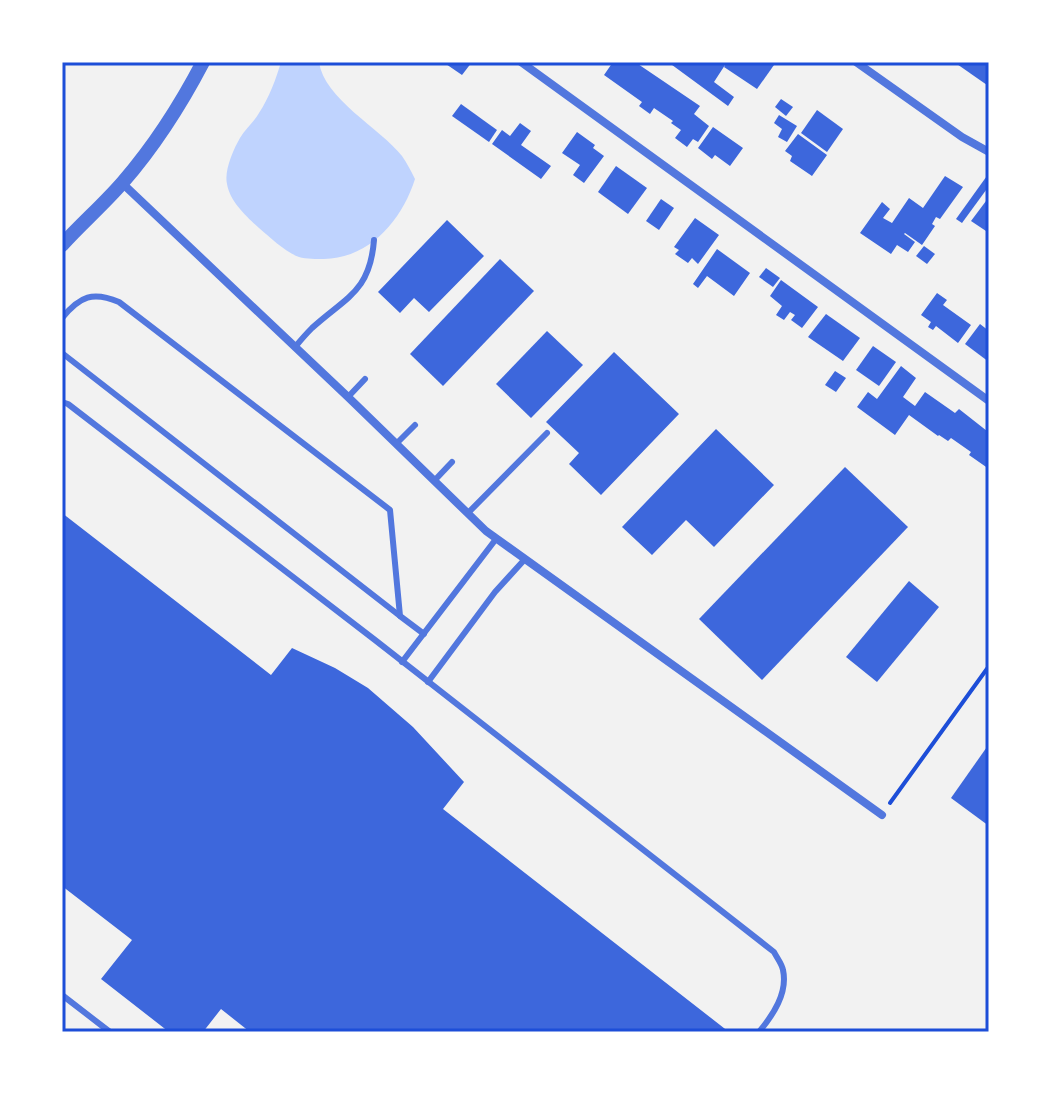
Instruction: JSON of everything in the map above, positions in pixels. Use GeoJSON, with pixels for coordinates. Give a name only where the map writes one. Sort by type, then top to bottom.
{"type":"FeatureCollection","features":[{"type":"Feature","properties":{"kind":"street"},"geometry":{"type":"LineString","coordinates":[[62,245],[122,183],[154,143],[181,105],[203,62]]}},
{"type":"Feature","properties":{"kind":"street"},"geometry":{"type":"LineString","coordinates":[[521,62],[989,401]]}},
{"type":"Feature","properties":{"kind":"street"},"geometry":{"type":"LineString","coordinates":[[856,62],[962,137],[989,152]]}},
{"type":"Feature","properties":{"kind":"street"},"geometry":{"type":"LineString","coordinates":[[122,183],[496,539],[882,815]]}},
{"type":"Feature","properties":{"kind":"lane"},"geometry":{"type":"LineString","coordinates":[[295,347],[355,292],[373,256],[374,240]]}},
{"type":"Feature","properties":{"kind":"lane"},"geometry":{"type":"LineString","coordinates":[[62,318],[71,306],[86,297],[103,295],[119,302],[390,510],[400,616]]}},
{"type":"Feature","properties":{"kind":"lane"},"geometry":{"type":"LineString","coordinates":[[62,353],[424,634]]}},
{"type":"Feature","properties":{"kind":"lane"},"geometry":{"type":"LineString","coordinates":[[348,397],[365,379]]}},
{"type":"Feature","properties":{"kind":"lane"},"geometry":{"type":"LineString","coordinates":[[62,402],[774,952],[784,969],[783,991],[772,1015],[759,1032]]}},
{"type":"Feature","properties":{"kind":"lane"},"geometry":{"type":"LineString","coordinates":[[396,444],[415,425]]}},
{"type":"Feature","properties":{"kind":"lane"},"geometry":{"type":"LineString","coordinates":[[468,513],[547,433]]}},
{"type":"Feature","properties":{"kind":"lane"},"geometry":{"type":"LineString","coordinates":[[434,481],[452,462]]}},
{"type":"Feature","properties":{"kind":"lane"},"geometry":{"type":"LineString","coordinates":[[402,662],[496,539]]}},
{"type":"Feature","properties":{"kind":"lane"},"geometry":{"type":"LineString","coordinates":[[428,682],[495,592],[525,559]]}},
{"type":"Feature","properties":{"kind":"lane"},"geometry":{"type":"LineString","coordinates":[[62,995],[110,1032]]}},
{"type":"Feature","properties":{"kind":"path"},"geometry":{"type":"LineString","coordinates":[[882,815],[989,666]]}},
{"type":"Feature","properties":{"kind":"water"},"geometry":{"type":"Polygon","coordinates":[[[281,62],[319,62],[331,88],[392,145],[415,179],[393,222],[370,244],[356,252],[324,259],[294,255],[249,219],[229,191],[226,179],[232,154],[266,101],[281,62]]]}},
{"type":"Feature","properties":{"kind":"building"},"geometry":{"type":"Polygon","coordinates":[[[443,62],[472,62],[462,75],[443,62]]]}},
{"type":"Feature","properties":{"kind":"building"},"geometry":{"type":"Polygon","coordinates":[[[613,62],[635,62],[700,106],[694,114],[709,126],[698,142],[693,139],[687,147],[675,138],[681,130],[671,123],[673,121],[654,108],[650,114],[639,106],[642,102],[604,75],[613,62]]]}},
{"type":"Feature","properties":{"kind":"building"},"geometry":{"type":"Polygon","coordinates":[[[668,62],[721,62],[725,65],[714,82],[734,97],[728,106],[668,62]]]}},
{"type":"Feature","properties":{"kind":"building"},"geometry":{"type":"Polygon","coordinates":[[[727,62],[770,62],[774,65],[757,89],[724,67],[727,62]]]}},
{"type":"Feature","properties":{"kind":"building"},"geometry":{"type":"Polygon","coordinates":[[[954,62],[989,62],[989,82],[987,85],[954,62]]]}},
{"type":"Feature","properties":{"kind":"building"},"geometry":{"type":"Polygon","coordinates":[[[781,99],[793,107],[786,116],[775,107],[781,99]]]}},
{"type":"Feature","properties":{"kind":"building"},"geometry":{"type":"Polygon","coordinates":[[[461,104],[497,130],[489,142],[452,116],[461,104]]]}},
{"type":"Feature","properties":{"kind":"building"},"geometry":{"type":"Polygon","coordinates":[[[817,110],[843,129],[827,152],[801,133],[817,110]]]}},
{"type":"Feature","properties":{"kind":"building"},"geometry":{"type":"Polygon","coordinates":[[[779,115],[797,126],[787,142],[778,137],[782,129],[774,123],[779,115]]]}},
{"type":"Feature","properties":{"kind":"building"},"geometry":{"type":"Polygon","coordinates":[[[520,123],[531,131],[521,145],[551,166],[541,179],[492,144],[502,130],[510,136],[520,123]]]}},
{"type":"Feature","properties":{"kind":"building"},"geometry":{"type":"Polygon","coordinates":[[[713,127],[743,148],[730,166],[715,155],[712,159],[698,148],[713,127]]]}},
{"type":"Feature","properties":{"kind":"building"},"geometry":{"type":"Polygon","coordinates":[[[577,132],[604,156],[584,183],[573,175],[580,165],[562,153],[577,132]]]}},
{"type":"Feature","properties":{"kind":"building"},"geometry":{"type":"Polygon","coordinates":[[[798,134],[827,155],[812,176],[790,161],[792,156],[785,151],[798,134]]]}},
{"type":"Feature","properties":{"kind":"building"},"geometry":{"type":"Polygon","coordinates":[[[616,166],[647,188],[628,214],[598,192],[616,166]]]}},
{"type":"Feature","properties":{"kind":"building"},"geometry":{"type":"Polygon","coordinates":[[[989,173],[989,186],[962,223],[956,219],[989,173]]]}},
{"type":"Feature","properties":{"kind":"building"},"geometry":{"type":"Polygon","coordinates":[[[945,176],[963,187],[940,219],[936,217],[932,224],[935,226],[922,245],[905,233],[915,242],[908,252],[897,245],[891,254],[860,233],[882,202],[890,209],[883,218],[892,223],[909,198],[923,208],[945,176]]]}},
{"type":"Feature","properties":{"kind":"building"},"geometry":{"type":"Polygon","coordinates":[[[989,197],[989,233],[971,221],[989,197]]]}},
{"type":"Feature","properties":{"kind":"building"},"geometry":{"type":"Polygon","coordinates":[[[661,199],[674,208],[659,230],[646,221],[661,199]]]}},
{"type":"Feature","properties":{"kind":"building"},"geometry":{"type":"Polygon","coordinates":[[[695,218],[719,235],[698,264],[692,258],[688,263],[675,254],[679,250],[674,247],[695,218]]]}},
{"type":"Feature","properties":{"kind":"building"},"geometry":{"type":"Polygon","coordinates":[[[447,220],[484,256],[429,312],[414,298],[400,313],[378,292],[447,220]]]}},
{"type":"Feature","properties":{"kind":"building"},"geometry":{"type":"Polygon","coordinates":[[[924,246],[935,254],[927,264],[916,256],[924,246]]]}},
{"type":"Feature","properties":{"kind":"building"},"geometry":{"type":"Polygon","coordinates":[[[717,249],[750,273],[734,296],[707,276],[698,288],[693,284],[717,249]]]}},
{"type":"Feature","properties":{"kind":"building"},"geometry":{"type":"Polygon","coordinates":[[[500,259],[534,291],[443,386],[410,354],[500,259]]]}},
{"type":"Feature","properties":{"kind":"building"},"geometry":{"type":"Polygon","coordinates":[[[766,268],[780,278],[773,287],[759,277],[766,268]]]}},
{"type":"Feature","properties":{"kind":"building"},"geometry":{"type":"Polygon","coordinates":[[[781,280],[818,307],[802,328],[791,320],[795,315],[790,312],[784,320],[776,315],[782,306],[770,296],[781,280]]]}},
{"type":"Feature","properties":{"kind":"building"},"geometry":{"type":"Polygon","coordinates":[[[937,293],[947,300],[943,305],[971,325],[958,343],[936,326],[933,330],[928,327],[931,322],[921,315],[937,293]]]}},
{"type":"Feature","properties":{"kind":"building"},"geometry":{"type":"Polygon","coordinates":[[[826,314],[860,338],[843,361],[808,337],[826,314]]]}},
{"type":"Feature","properties":{"kind":"building"},"geometry":{"type":"Polygon","coordinates":[[[980,324],[989,331],[989,362],[965,344],[980,324]]]}},
{"type":"Feature","properties":{"kind":"building"},"geometry":{"type":"Polygon","coordinates":[[[547,331],[583,365],[531,418],[496,384],[547,331]]]}},
{"type":"Feature","properties":{"kind":"building"},"geometry":{"type":"Polygon","coordinates":[[[873,346],[896,362],[879,386],[856,370],[873,346]]]}},
{"type":"Feature","properties":{"kind":"building"},"geometry":{"type":"Polygon","coordinates":[[[614,352],[679,414],[601,495],[569,464],[579,453],[546,422],[614,352]]]}},
{"type":"Feature","properties":{"kind":"building"},"geometry":{"type":"Polygon","coordinates":[[[901,366],[916,378],[903,397],[915,406],[925,392],[955,413],[959,409],[987,431],[989,427],[989,469],[951,438],[948,441],[938,436],[909,415],[895,435],[857,407],[868,392],[877,399],[901,366]]]}},
{"type":"Feature","properties":{"kind":"building"},"geometry":{"type":"Polygon","coordinates":[[[835,371],[846,378],[836,392],[825,385],[835,371]]]}},
{"type":"Feature","properties":{"kind":"building"},"geometry":{"type":"Polygon","coordinates":[[[716,429],[774,485],[714,547],[686,520],[652,555],[622,527],[716,429]]]}},
{"type":"Feature","properties":{"kind":"building"},"geometry":{"type":"Polygon","coordinates":[[[845,467],[908,527],[762,680],[699,619],[845,467]]]}},
{"type":"Feature","properties":{"kind":"building"},"geometry":{"type":"Polygon","coordinates":[[[62,513],[271,675],[292,648],[368,688],[413,727],[464,782],[443,809],[729,1032],[250,1032],[221,1009],[203,1032],[169,1032],[101,979],[132,940],[62,886],[62,513]]]}},
{"type":"Feature","properties":{"kind":"building"},"geometry":{"type":"Polygon","coordinates":[[[909,581],[939,607],[877,682],[846,657],[909,581]]]}},
{"type":"Feature","properties":{"kind":"building"},"geometry":{"type":"Polygon","coordinates":[[[989,744],[989,826],[951,798],[989,744]]]}}]}
